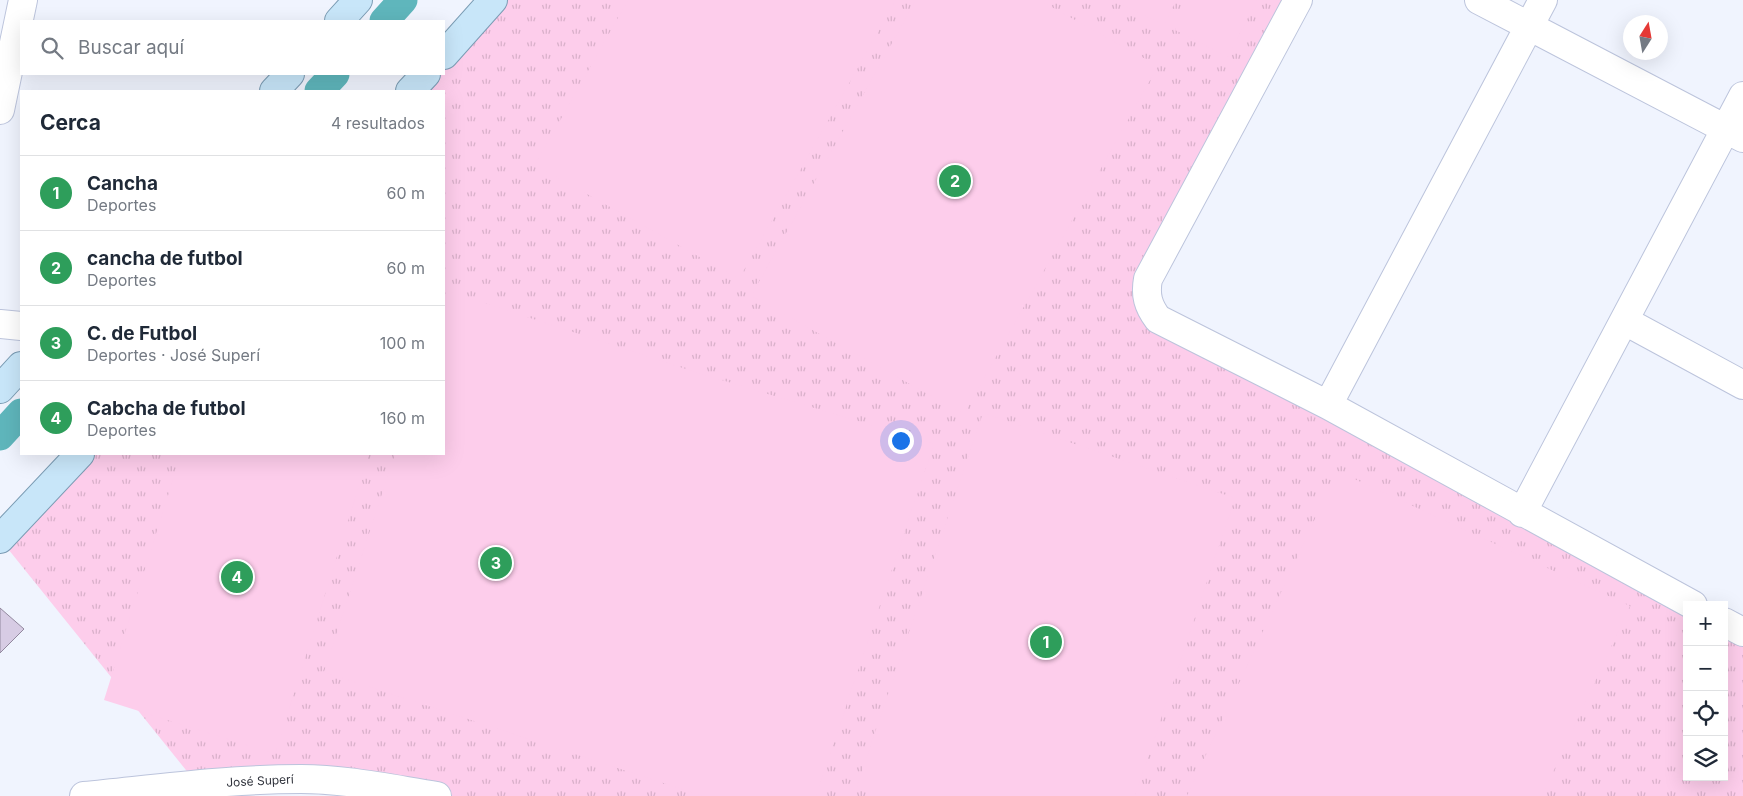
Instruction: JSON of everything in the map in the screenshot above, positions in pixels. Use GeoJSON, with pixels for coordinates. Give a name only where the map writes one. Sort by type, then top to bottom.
{"type":"FeatureCollection","features":[{"type":"Feature","properties":{"kind":"main road"},"geometry":{"type":"LineString","coordinates":[[339,20],[358,0]]}},
{"type":"Feature","properties":{"kind":"main road"},"geometry":{"type":"LineString","coordinates":[[445,54],[494,0]]}},
{"type":"Feature","properties":{"kind":"main road"},"geometry":{"type":"LineString","coordinates":[[275,90],[289,75]]}},
{"type":"Feature","properties":{"kind":"main road"},"geometry":{"type":"LineString","coordinates":[[411,90],[425,75]]}},
{"type":"Feature","properties":{"kind":"main road"},"geometry":{"type":"LineString","coordinates":[[0,389],[14,366]]}},
{"type":"Feature","properties":{"kind":"main road"},"geometry":{"type":"LineString","coordinates":[[0,539],[79,455]]}},
{"type":"Feature","properties":{"kind":"street"},"geometry":{"type":"LineString","coordinates":[[0,110],[23,0]]}},
{"type":"Feature","properties":{"kind":"street"},"geometry":{"type":"LineString","coordinates":[[1298,0],[1148,279],[1147,301],[1152,311],[1158,319],[1328,405],[1686,601]]}},
{"type":"Feature","properties":{"kind":"street"},"geometry":{"type":"LineString","coordinates":[[1479,0],[1734,134]]}},
{"type":"Feature","properties":{"kind":"street"},"geometry":{"type":"LineString","coordinates":[[1328,405],[1543,0]]}},
{"type":"Feature","properties":{"kind":"street"},"geometry":{"type":"LineString","coordinates":[[1522,513],[1625,321],[1734,134],[1743,96]]}},
{"type":"Feature","properties":{"kind":"street"},"geometry":{"type":"LineString","coordinates":[[1625,321],[1743,385]]}},
{"type":"Feature","properties":{"kind":"street"},"geometry":{"type":"LineString","coordinates":[[0,324],[20,326]]}},
{"type":"Feature","properties":{"kind":"street"},"geometry":{"type":"LineString","coordinates":[[1728,624],[1743,632]]}},
{"type":"Feature","properties":{"kind":"street","name":"José Superí"},"geometry":{"type":"LineString","coordinates":[[84,796],[237,781],[302,779],[351,782],[437,796]]}},
{"type":"Feature","properties":{"kind":"green space"},"geometry":{"type":"Polygon","coordinates":[[[503,0],[1300,0],[1146,290],[1157,319],[1683,603],[1683,781],[1728,781],[1728,624],[1743,632],[1743,796],[426,796],[198,785],[0,539],[78,455],[445,455],[445,90],[419,90],[433,75],[445,75],[445,62],[503,0]]]}},
{"type":"Feature","properties":{"kind":"green space"},"geometry":{"type":"Polygon","coordinates":[[[628,0],[896,0],[739,279],[535,165],[628,0]]]}},
{"type":"Feature","properties":{"kind":"green space"},"geometry":{"type":"Polygon","coordinates":[[[916,0],[1039,0],[1158,66],[964,414],[751,296],[916,0]]]}},
{"type":"Feature","properties":{"kind":"green space"},"geometry":{"type":"Polygon","coordinates":[[[1113,0],[1176,0],[1164,25],[1113,0]]]}},
{"type":"Feature","properties":{"kind":"green space"},"geometry":{"type":"Polygon","coordinates":[[[1190,0],[1257,0],[1228,57],[1175,30],[1190,0]]]}},
{"type":"Feature","properties":{"kind":"green space"},"geometry":{"type":"Polygon","coordinates":[[[448,291],[695,372],[934,444],[816,796],[703,796],[324,672],[395,455],[445,455],[445,302],[448,291]]]}},
{"type":"Feature","properties":{"kind":"green space"},"geometry":{"type":"Polygon","coordinates":[[[983,413],[1235,498],[1135,796],[887,796],[857,786],[983,413]]]}},
{"type":"Feature","properties":{"kind":"green space"},"geometry":{"type":"Polygon","coordinates":[[[181,455],[369,455],[275,754],[104,700],[181,455]]]}},
{"type":"Feature","properties":{"kind":"green space"},"geometry":{"type":"Polygon","coordinates":[[[1337,471],[1630,606],[1542,796],[1187,796],[1337,471]]]}},
{"type":"Feature","properties":{"kind":"building"},"geometry":{"type":"Polygon","coordinates":[[[0,608],[24,629],[0,653],[0,608]]]}},
{"type":"Feature","properties":{"kind":"waterway"},"geometry":{"type":"LineString","coordinates":[[385,20],[403,0]]}},
{"type":"Feature","properties":{"kind":"waterway"},"geometry":{"type":"LineString","coordinates":[[320,90],[334,75]]}},
{"type":"Feature","properties":{"kind":"waterway"},"geometry":{"type":"LineString","coordinates":[[0,436],[20,414]]}},
{"type":"Feature","properties":{"kind":"place","name":"cancha de futbol"},"geometry":{"type":"Point","coordinates":[955,181]}},
{"type":"Feature","properties":{"kind":"place","name":"C. de Futbol"},"geometry":{"type":"Point","coordinates":[496,563]}},
{"type":"Feature","properties":{"kind":"place","name":"Cabcha de futbol"},"geometry":{"type":"Point","coordinates":[237,577]}},
{"type":"Feature","properties":{"kind":"place","name":"Cancha"},"geometry":{"type":"Point","coordinates":[1046,642]}}]}
